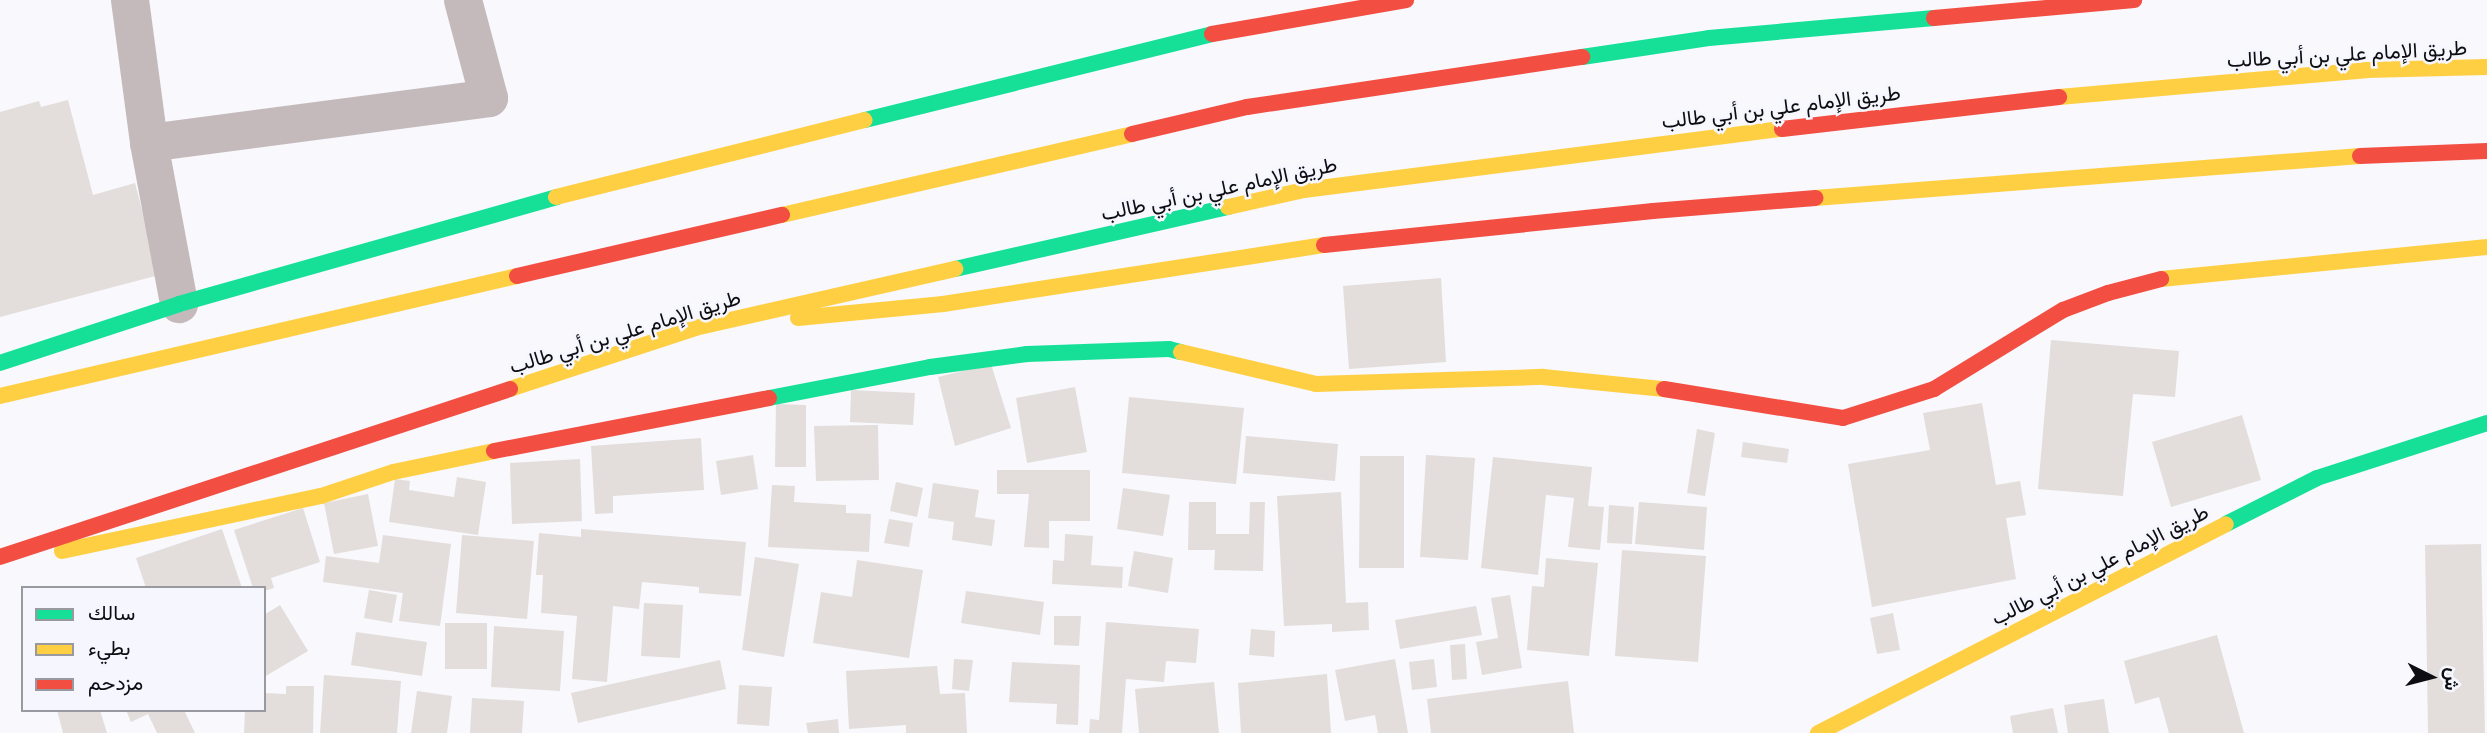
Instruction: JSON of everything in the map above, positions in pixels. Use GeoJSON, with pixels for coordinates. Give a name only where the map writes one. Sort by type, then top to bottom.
{"type":"FeatureCollection","features":[{"type":"Feature","properties":{"kind":"main road"},"geometry":{"type":"LineString","coordinates":[[0,363],[178,304],[544,200],[1186,39],[1406,0]]}},
{"type":"Feature","properties":{"kind":"main road"},"geometry":{"type":"LineString","coordinates":[[0,396],[1247,107],[1709,38],[2134,0]]}},
{"type":"Feature","properties":{"kind":"main road","name":"طريق الإمام علي بن أبي طالب"},"geometry":{"type":"LineString","coordinates":[[0,557],[695,328],[1304,190],[1991,103],[2365,70],[2487,67]]}},
{"type":"Feature","properties":{"kind":"main road"},"geometry":{"type":"LineString","coordinates":[[695,328],[943,303],[1341,242],[1640,212],[2348,156],[2487,150]]}},
{"type":"Feature","properties":{"kind":"main road"},"geometry":{"type":"LineString","coordinates":[[0,564],[321,496],[393,472],[449,460],[930,367],[1027,354],[1169,349],[1316,384],[1543,377],[1681,391],[1843,418],[1934,389],[2063,310],[2158,279],[2487,247]]}},
{"type":"Feature","properties":{"kind":"main road","name":"طريق الإمام علي بن أبي طالب"},"geometry":{"type":"LineString","coordinates":[[1818,733],[2317,478],[2487,423]]}},
{"type":"Feature","properties":{"kind":"street"},"geometry":{"type":"LineString","coordinates":[[130,0],[149,143],[178,304]]}},
{"type":"Feature","properties":{"kind":"street"},"geometry":{"type":"LineString","coordinates":[[149,143],[489,98],[463,0]]}},
{"type":"Feature","properties":{"kind":"building"},"geometry":{"type":"Polygon","coordinates":[[[68,100],[93,195],[135,183],[159,275],[0,317],[0,112],[39,101],[41,107],[68,100]]]}},
{"type":"Feature","properties":{"kind":"building"},"geometry":{"type":"Polygon","coordinates":[[[1441,278],[1446,362],[1349,369],[1343,286],[1441,278]]]}},
{"type":"Feature","properties":{"kind":"building"},"geometry":{"type":"Polygon","coordinates":[[[2051,340],[2179,351],[2175,397],[2133,394],[2123,496],[2038,489],[2051,340]]]}},
{"type":"Feature","properties":{"kind":"building"},"geometry":{"type":"Polygon","coordinates":[[[991,364],[1011,428],[955,446],[938,377],[991,364]]]}},
{"type":"Feature","properties":{"kind":"building"},"geometry":{"type":"Polygon","coordinates":[[[1075,387],[1087,452],[1027,463],[1016,398],[1075,387]]]}},
{"type":"Feature","properties":{"kind":"building"},"geometry":{"type":"Polygon","coordinates":[[[851,390],[915,393],[913,425],[850,422],[851,390]]]}},
{"type":"Feature","properties":{"kind":"building"},"geometry":{"type":"Polygon","coordinates":[[[1129,397],[1244,408],[1236,484],[1122,473],[1129,397]]]}},
{"type":"Feature","properties":{"kind":"building"},"geometry":{"type":"Polygon","coordinates":[[[1982,403],[1996,485],[2020,481],[2026,515],[2006,518],[2016,579],[1872,607],[1848,464],[1930,450],[1923,413],[1982,403]]]}},
{"type":"Feature","properties":{"kind":"building"},"geometry":{"type":"Polygon","coordinates":[[[776,404],[806,405],[806,467],[775,467],[776,404]]]}},
{"type":"Feature","properties":{"kind":"building"},"geometry":{"type":"Polygon","coordinates":[[[2242,415],[2261,480],[2171,507],[2152,442],[2242,415]]]}},
{"type":"Feature","properties":{"kind":"building"},"geometry":{"type":"Polygon","coordinates":[[[878,425],[879,480],[816,481],[814,426],[878,425]]]}},
{"type":"Feature","properties":{"kind":"building"},"geometry":{"type":"Polygon","coordinates":[[[1697,429],[1715,433],[1705,496],[1687,493],[1697,429]]]}},
{"type":"Feature","properties":{"kind":"building"},"geometry":{"type":"Polygon","coordinates":[[[1246,436],[1338,444],[1335,481],[1243,473],[1246,436]]]}},
{"type":"Feature","properties":{"kind":"building"},"geometry":{"type":"Polygon","coordinates":[[[701,438],[704,490],[613,496],[613,513],[595,514],[591,446],[701,438]]]}},
{"type":"Feature","properties":{"kind":"building"},"geometry":{"type":"Polygon","coordinates":[[[1743,442],[1789,449],[1787,463],[1741,457],[1743,442]]]}},
{"type":"Feature","properties":{"kind":"building"},"geometry":{"type":"Polygon","coordinates":[[[753,455],[758,489],[721,495],[716,461],[753,455]]]}},
{"type":"Feature","properties":{"kind":"building"},"geometry":{"type":"Polygon","coordinates":[[[1426,455],[1475,458],[1468,560],[1420,557],[1426,455]]]}},
{"type":"Feature","properties":{"kind":"building"},"geometry":{"type":"Polygon","coordinates":[[[1360,456],[1404,456],[1404,568],[1359,568],[1360,456]]]}},
{"type":"Feature","properties":{"kind":"building"},"geometry":{"type":"Polygon","coordinates":[[[1493,457],[1592,467],[1588,506],[1604,507],[1600,550],[1568,547],[1574,498],[1546,495],[1538,575],[1481,568],[1493,457]]]}},
{"type":"Feature","properties":{"kind":"building"},"geometry":{"type":"Polygon","coordinates":[[[580,459],[582,521],[512,524],[510,463],[580,459]]]}},
{"type":"Feature","properties":{"kind":"building"},"geometry":{"type":"Polygon","coordinates":[[[997,470],[1090,470],[1090,521],[1049,521],[1049,548],[1024,547],[1029,494],[997,494],[997,470]]]}},
{"type":"Feature","properties":{"kind":"building"},"geometry":{"type":"Polygon","coordinates":[[[457,477],[486,482],[478,535],[389,522],[395,479],[410,481],[409,490],[454,497],[457,477]]]}},
{"type":"Feature","properties":{"kind":"building"},"geometry":{"type":"Polygon","coordinates":[[[896,482],[923,488],[917,517],[890,511],[896,482]]]}},
{"type":"Feature","properties":{"kind":"building"},"geometry":{"type":"Polygon","coordinates":[[[933,483],[979,490],[975,517],[995,520],[992,546],[952,540],[954,522],[928,518],[933,483]]]}},
{"type":"Feature","properties":{"kind":"building"},"geometry":{"type":"Polygon","coordinates":[[[772,485],[795,486],[794,502],[846,505],[846,513],[871,514],[869,552],[768,547],[772,485]]]}},
{"type":"Feature","properties":{"kind":"building"},"geometry":{"type":"Polygon","coordinates":[[[1123,488],[1170,495],[1163,536],[1117,529],[1123,488]]]}},
{"type":"Feature","properties":{"kind":"building"},"geometry":{"type":"Polygon","coordinates":[[[1341,492],[1346,603],[1368,602],[1369,630],[1332,632],[1332,624],[1284,626],[1277,496],[1341,492]]]}},
{"type":"Feature","properties":{"kind":"building"},"geometry":{"type":"Polygon","coordinates":[[[368,494],[378,546],[334,554],[324,503],[368,494]]]}},
{"type":"Feature","properties":{"kind":"building"},"geometry":{"type":"Polygon","coordinates":[[[1189,502],[1216,502],[1216,534],[1249,534],[1250,502],[1265,502],[1263,571],[1214,570],[1215,550],[1188,550],[1189,502]]]}},
{"type":"Feature","properties":{"kind":"building"},"geometry":{"type":"Polygon","coordinates":[[[1639,502],[1707,507],[1704,550],[1635,544],[1639,502]]]}},
{"type":"Feature","properties":{"kind":"building"},"geometry":{"type":"Polygon","coordinates":[[[1609,505],[1634,507],[1632,544],[1607,543],[1609,505]]]}},
{"type":"Feature","properties":{"kind":"building"},"geometry":{"type":"Polygon","coordinates":[[[303,508],[320,562],[271,578],[274,588],[266,590],[266,586],[252,586],[234,530],[303,508]]]}},
{"type":"Feature","properties":{"kind":"building"},"geometry":{"type":"Polygon","coordinates":[[[889,519],[913,523],[909,547],[884,543],[889,519]]]}},
{"type":"Feature","properties":{"kind":"building"},"geometry":{"type":"Polygon","coordinates":[[[222,529],[241,586],[145,586],[136,558],[222,529]]]}},
{"type":"Feature","properties":{"kind":"building"},"geometry":{"type":"Polygon","coordinates":[[[581,529],[746,542],[741,596],[699,593],[699,587],[642,582],[639,609],[613,606],[607,682],[572,679],[577,616],[541,613],[543,575],[536,575],[539,533],[581,537],[581,529]]]}},
{"type":"Feature","properties":{"kind":"building"},"geometry":{"type":"Polygon","coordinates":[[[1065,534],[1093,536],[1091,565],[1123,567],[1122,588],[1052,584],[1053,560],[1064,561],[1065,534]]]}},
{"type":"Feature","properties":{"kind":"building"},"geometry":{"type":"Polygon","coordinates":[[[383,535],[451,544],[440,626],[399,621],[403,593],[323,582],[326,556],[379,563],[383,535]]]}},
{"type":"Feature","properties":{"kind":"building"},"geometry":{"type":"Polygon","coordinates":[[[462,535],[534,541],[527,619],[456,613],[462,535]]]}},
{"type":"Feature","properties":{"kind":"building"},"geometry":{"type":"Polygon","coordinates":[[[2481,544],[2485,733],[2428,733],[2425,545],[2481,544]]]}},
{"type":"Feature","properties":{"kind":"building"},"geometry":{"type":"Polygon","coordinates":[[[1622,550],[1706,556],[1698,662],[1615,656],[1622,550]]]}},
{"type":"Feature","properties":{"kind":"building"},"geometry":{"type":"Polygon","coordinates":[[[1134,551],[1173,558],[1168,593],[1128,586],[1134,551]]]}},
{"type":"Feature","properties":{"kind":"building"},"geometry":{"type":"Polygon","coordinates":[[[755,557],[799,564],[784,657],[742,650],[755,557]]]}},
{"type":"Feature","properties":{"kind":"building"},"geometry":{"type":"Polygon","coordinates":[[[1546,558],[1598,563],[1589,656],[1527,650],[1532,586],[1544,587],[1546,558]]]}},
{"type":"Feature","properties":{"kind":"building"},"geometry":{"type":"Polygon","coordinates":[[[857,560],[923,570],[909,658],[813,643],[821,592],[852,597],[857,560]]]}},
{"type":"Feature","properties":{"kind":"building"},"geometry":{"type":"Polygon","coordinates":[[[369,590],[397,595],[392,623],[364,618],[369,590]]]}},
{"type":"Feature","properties":{"kind":"building"},"geometry":{"type":"Polygon","coordinates":[[[966,591],[1044,602],[1040,635],[961,623],[966,591]]]}},
{"type":"Feature","properties":{"kind":"building"},"geometry":{"type":"Polygon","coordinates":[[[1510,595],[1522,668],[1482,675],[1476,642],[1498,638],[1491,598],[1510,595]]]}},
{"type":"Feature","properties":{"kind":"building"},"geometry":{"type":"Polygon","coordinates":[[[644,603],[683,605],[680,658],[641,656],[644,603]]]}},
{"type":"Feature","properties":{"kind":"building"},"geometry":{"type":"Polygon","coordinates":[[[280,605],[308,651],[266,676],[266,614],[280,605]]]}},
{"type":"Feature","properties":{"kind":"building"},"geometry":{"type":"Polygon","coordinates":[[[1476,606],[1482,635],[1400,649],[1395,620],[1476,606]]]}},
{"type":"Feature","properties":{"kind":"building"},"geometry":{"type":"Polygon","coordinates":[[[1893,613],[1900,650],[1877,654],[1870,618],[1893,613]]]}},
{"type":"Feature","properties":{"kind":"building"},"geometry":{"type":"Polygon","coordinates":[[[1054,616],[1081,616],[1079,646],[1054,645],[1054,616]]]}},
{"type":"Feature","properties":{"kind":"building"},"geometry":{"type":"Polygon","coordinates":[[[1106,622],[1199,629],[1196,663],[1166,661],[1164,682],[1126,679],[1122,733],[1089,733],[1090,719],[1099,720],[1106,622]]]}},
{"type":"Feature","properties":{"kind":"building"},"geometry":{"type":"Polygon","coordinates":[[[445,623],[487,623],[487,669],[445,669],[445,623]]]}},
{"type":"Feature","properties":{"kind":"building"},"geometry":{"type":"Polygon","coordinates":[[[494,626],[564,631],[560,691],[491,687],[494,626]]]}},
{"type":"Feature","properties":{"kind":"building"},"geometry":{"type":"Polygon","coordinates":[[[1251,629],[1275,631],[1274,657],[1249,655],[1251,629]]]}},
{"type":"Feature","properties":{"kind":"building"},"geometry":{"type":"Polygon","coordinates":[[[356,632],[427,642],[422,676],[351,665],[356,632]]]}},
{"type":"Feature","properties":{"kind":"building"},"geometry":{"type":"Polygon","coordinates":[[[2217,635],[2244,733],[2169,733],[2159,697],[2135,704],[2124,661],[2217,635]]]}},
{"type":"Feature","properties":{"kind":"building"},"geometry":{"type":"Polygon","coordinates":[[[1465,644],[1467,679],[1452,680],[1450,645],[1465,644]]]}},
{"type":"Feature","properties":{"kind":"building"},"geometry":{"type":"Polygon","coordinates":[[[954,659],[973,660],[969,691],[952,689],[954,659]]]}},
{"type":"Feature","properties":{"kind":"building"},"geometry":{"type":"Polygon","coordinates":[[[1395,659],[1408,733],[1378,733],[1375,715],[1345,721],[1335,670],[1395,659]]]}},
{"type":"Feature","properties":{"kind":"building"},"geometry":{"type":"Polygon","coordinates":[[[1434,659],[1437,687],[1412,690],[1409,662],[1434,659]]]}},
{"type":"Feature","properties":{"kind":"building"},"geometry":{"type":"Polygon","coordinates":[[[720,660],[726,689],[578,723],[571,693],[720,660]]]}},
{"type":"Feature","properties":{"kind":"building"},"geometry":{"type":"Polygon","coordinates":[[[1012,662],[1080,665],[1078,725],[1056,724],[1057,704],[1009,702],[1012,662]]]}},
{"type":"Feature","properties":{"kind":"building"},"geometry":{"type":"Polygon","coordinates":[[[937,666],[940,694],[965,693],[967,733],[906,733],[906,725],[849,729],[846,671],[937,666]]]}},
{"type":"Feature","properties":{"kind":"building"},"geometry":{"type":"Polygon","coordinates":[[[1327,674],[1331,733],[1241,733],[1238,683],[1327,674]]]}},
{"type":"Feature","properties":{"kind":"building"},"geometry":{"type":"Polygon","coordinates":[[[324,675],[401,681],[397,733],[320,733],[324,675]]]}},
{"type":"Feature","properties":{"kind":"building"},"geometry":{"type":"Polygon","coordinates":[[[1568,681],[1574,733],[1431,733],[1427,699],[1568,681]]]}},
{"type":"Feature","properties":{"kind":"building"},"geometry":{"type":"Polygon","coordinates":[[[1214,682],[1219,733],[1139,733],[1135,689],[1214,682]]]}},
{"type":"Feature","properties":{"kind":"building"},"geometry":{"type":"Polygon","coordinates":[[[739,685],[772,687],[769,726],[737,724],[739,685]]]}},
{"type":"Feature","properties":{"kind":"building"},"geometry":{"type":"Polygon","coordinates":[[[286,686],[314,686],[313,733],[244,733],[245,712],[266,712],[266,693],[286,694],[286,686]]]}},
{"type":"Feature","properties":{"kind":"building"},"geometry":{"type":"Polygon","coordinates":[[[417,691],[452,696],[447,733],[411,733],[417,691]]]}},
{"type":"Feature","properties":{"kind":"building"},"geometry":{"type":"Polygon","coordinates":[[[472,698],[524,701],[522,733],[470,733],[472,698]]]}},
{"type":"Feature","properties":{"kind":"building"},"geometry":{"type":"Polygon","coordinates":[[[2104,699],[2109,733],[2068,733],[2064,705],[2104,699]]]}},
{"type":"Feature","properties":{"kind":"building"},"geometry":{"type":"Polygon","coordinates":[[[2053,708],[2058,733],[2013,733],[2010,716],[2053,708]]]}},
{"type":"Feature","properties":{"kind":"building"},"geometry":{"type":"Polygon","coordinates":[[[58,712],[101,712],[107,733],[63,733],[58,712]]]}},
{"type":"Feature","properties":{"kind":"building"},"geometry":{"type":"Polygon","coordinates":[[[127,712],[185,712],[195,733],[157,733],[148,714],[131,722],[127,712]]]}},
{"type":"Feature","properties":{"kind":"building"},"geometry":{"type":"Polygon","coordinates":[[[838,719],[839,733],[808,733],[806,723],[838,719]]]}},
{"type":"Feature","properties":{"kind":"traffic: fast"},"geometry":{"type":"LineString","coordinates":[[1582,57],[1709,38],[1934,18]]}},
{"type":"Feature","properties":{"kind":"traffic: fast"},"geometry":{"type":"LineString","coordinates":[[865,120],[1212,34]]}},
{"type":"Feature","properties":{"kind":"traffic: fast"},"geometry":{"type":"LineString","coordinates":[[0,363],[179,304],[556,197]]}},
{"type":"Feature","properties":{"kind":"traffic: fast"},"geometry":{"type":"LineString","coordinates":[[955,269],[1228,207]]}},
{"type":"Feature","properties":{"kind":"traffic: fast"},"geometry":{"type":"LineString","coordinates":[[769,398],[930,367],[1027,354],[1169,349],[1181,352]]}},
{"type":"Feature","properties":{"kind":"traffic: fast"},"geometry":{"type":"LineString","coordinates":[[2226,524],[2317,478],[2487,423]]}},
{"type":"Feature","properties":{"kind":"traffic: slow"},"geometry":{"type":"LineString","coordinates":[[2059,97],[2366,70],[2487,67]]}},
{"type":"Feature","properties":{"kind":"traffic: slow"},"geometry":{"type":"LineString","coordinates":[[556,197],[865,120]]}},
{"type":"Feature","properties":{"kind":"traffic: slow"},"geometry":{"type":"LineString","coordinates":[[1228,207],[1304,190],[1782,129]]}},
{"type":"Feature","properties":{"kind":"traffic: slow"},"geometry":{"type":"LineString","coordinates":[[782,215],[1132,134]]}},
{"type":"Feature","properties":{"kind":"traffic: slow"},"geometry":{"type":"LineString","coordinates":[[1815,198],[2360,156]]}},
{"type":"Feature","properties":{"kind":"traffic: slow"},"geometry":{"type":"LineString","coordinates":[[798,318],[943,304],[1324,245]]}},
{"type":"Feature","properties":{"kind":"traffic: slow"},"geometry":{"type":"LineString","coordinates":[[2161,279],[2487,247]]}},
{"type":"Feature","properties":{"kind":"traffic: slow"},"geometry":{"type":"LineString","coordinates":[[510,389],[695,328],[955,269]]}},
{"type":"Feature","properties":{"kind":"traffic: slow"},"geometry":{"type":"LineString","coordinates":[[0,396],[517,276]]}},
{"type":"Feature","properties":{"kind":"traffic: slow"},"geometry":{"type":"LineString","coordinates":[[1181,352],[1316,384],[1543,377],[1664,389]]}},
{"type":"Feature","properties":{"kind":"traffic: slow"},"geometry":{"type":"LineString","coordinates":[[62,551],[321,496],[393,472],[494,451]]}},
{"type":"Feature","properties":{"kind":"traffic: slow"},"geometry":{"type":"LineString","coordinates":[[1818,733],[2226,524]]}},
{"type":"Feature","properties":{"kind":"traffic: jam"},"geometry":{"type":"LineString","coordinates":[[1212,34],[1406,0]]}},
{"type":"Feature","properties":{"kind":"traffic: jam"},"geometry":{"type":"LineString","coordinates":[[1934,18],[2134,0]]}},
{"type":"Feature","properties":{"kind":"traffic: jam"},"geometry":{"type":"LineString","coordinates":[[1132,134],[1247,107],[1582,57]]}},
{"type":"Feature","properties":{"kind":"traffic: jam"},"geometry":{"type":"LineString","coordinates":[[1782,129],[2059,97]]}},
{"type":"Feature","properties":{"kind":"traffic: jam"},"geometry":{"type":"LineString","coordinates":[[2360,156],[2487,151]]}},
{"type":"Feature","properties":{"kind":"traffic: jam"},"geometry":{"type":"LineString","coordinates":[[1324,245],[1653,211],[1815,198]]}},
{"type":"Feature","properties":{"kind":"traffic: jam"},"geometry":{"type":"LineString","coordinates":[[517,276],[782,215]]}},
{"type":"Feature","properties":{"kind":"traffic: jam"},"geometry":{"type":"LineString","coordinates":[[1664,389],[1843,418],[1934,389],[2063,310],[2108,293],[2161,279]]}},
{"type":"Feature","properties":{"kind":"traffic: jam"},"geometry":{"type":"LineString","coordinates":[[0,557],[510,389]]}},
{"type":"Feature","properties":{"kind":"traffic: jam"},"geometry":{"type":"LineString","coordinates":[[494,451],[769,398]]}}]}
